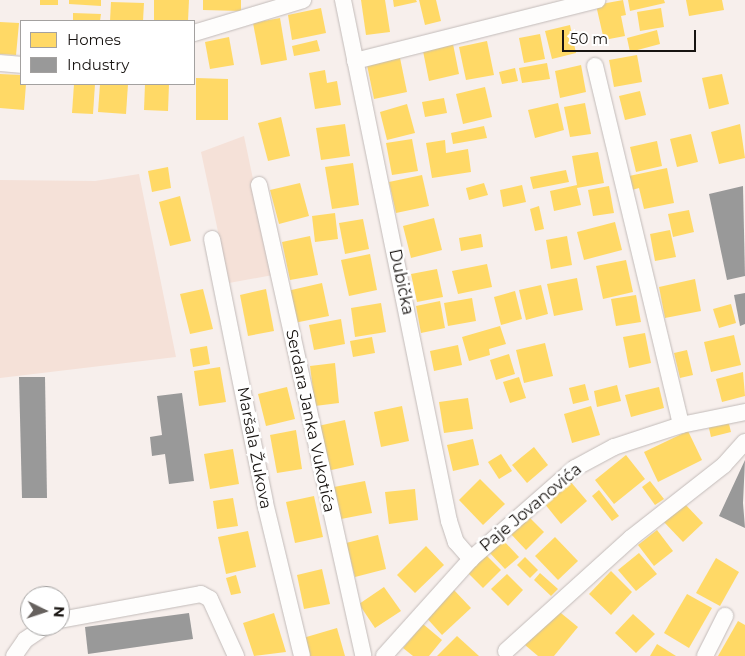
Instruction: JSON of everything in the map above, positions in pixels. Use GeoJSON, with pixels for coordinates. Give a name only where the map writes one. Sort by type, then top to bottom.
{"type":"FeatureCollection","features":[{"type":"Feature","properties":{"kind":"street"},"geometry":{"type":"LineString","coordinates":[[195,33],[303,0]]}},
{"type":"Feature","properties":{"kind":"street","name":"Dubička"},"geometry":{"type":"LineString","coordinates":[[343,0],[449,521],[456,542],[471,559]]}},
{"type":"Feature","properties":{"kind":"street"},"geometry":{"type":"LineString","coordinates":[[355,62],[597,0]]}},
{"type":"Feature","properties":{"kind":"street"},"geometry":{"type":"LineString","coordinates":[[0,63],[20,65]]}},
{"type":"Feature","properties":{"kind":"street"},"geometry":{"type":"LineString","coordinates":[[595,66],[681,425]]}},
{"type":"Feature","properties":{"kind":"street","name":"Serdara Janka Vukotića"},"geometry":{"type":"LineString","coordinates":[[259,185],[363,656]]}},
{"type":"Feature","properties":{"kind":"street","name":"Maršala Žukova"},"geometry":{"type":"LineString","coordinates":[[212,239],[264,503],[302,656]]}},
{"type":"Feature","properties":{"kind":"street","name":"Paje Jovanovića"},"geometry":{"type":"LineString","coordinates":[[384,656],[471,559],[575,468],[614,447],[681,425],[745,412]]}},
{"type":"Feature","properties":{"kind":"street"},"geometry":{"type":"LineString","coordinates":[[506,651],[631,538],[724,465],[745,442]]}},
{"type":"Feature","properties":{"kind":"street"},"geometry":{"type":"LineString","coordinates":[[70,618],[201,594],[210,600],[236,656]]}},
{"type":"Feature","properties":{"kind":"street"},"geometry":{"type":"LineString","coordinates":[[705,656],[724,616]]}},
{"type":"Feature","properties":{"kind":"street"},"geometry":{"type":"LineString","coordinates":[[14,656],[25,640],[31,636]]}},
{"type":"Feature","properties":{"kind":"shaded area"},"geometry":{"type":"Polygon","coordinates":[[[244,136],[273,275],[229,283],[201,152],[244,136]]]}},
{"type":"Feature","properties":{"kind":"shaded area"},"geometry":{"type":"Polygon","coordinates":[[[139,174],[176,357],[0,378],[0,180],[95,181],[139,174]]]}},
{"type":"Feature","properties":{"kind":"building: Homes"},"geometry":{"type":"Polygon","coordinates":[[[40,0],[58,0],[58,5],[40,5],[40,0]]]}},
{"type":"Feature","properties":{"kind":"building: Homes"},"geometry":{"type":"Polygon","coordinates":[[[69,0],[101,0],[101,6],[69,4],[69,0]]]}},
{"type":"Feature","properties":{"kind":"building: Homes"},"geometry":{"type":"Polygon","coordinates":[[[154,0],[189,0],[188,20],[154,20],[154,0]]]}},
{"type":"Feature","properties":{"kind":"building: Homes"},"geometry":{"type":"Polygon","coordinates":[[[203,0],[241,0],[241,11],[203,10],[203,0]]]}},
{"type":"Feature","properties":{"kind":"building: Homes"},"geometry":{"type":"Polygon","coordinates":[[[361,0],[385,0],[390,32],[366,35],[361,0]]]}},
{"type":"Feature","properties":{"kind":"building: Homes"},"geometry":{"type":"Polygon","coordinates":[[[393,0],[416,0],[417,2],[394,7],[393,0]]]}},
{"type":"Feature","properties":{"kind":"building: Homes"},"geometry":{"type":"Polygon","coordinates":[[[419,0],[436,0],[441,21],[425,25],[419,0]]]}},
{"type":"Feature","properties":{"kind":"building: Homes"},"geometry":{"type":"Polygon","coordinates":[[[623,0],[626,15],[621,16],[625,36],[604,40],[596,5],[623,0]]]}},
{"type":"Feature","properties":{"kind":"building: Homes"},"geometry":{"type":"Polygon","coordinates":[[[628,0],[664,0],[665,3],[630,11],[628,0]]]}},
{"type":"Feature","properties":{"kind":"building: Homes"},"geometry":{"type":"Polygon","coordinates":[[[686,0],[722,0],[724,10],[689,16],[686,0]]]}},
{"type":"Feature","properties":{"kind":"building: Homes"},"geometry":{"type":"Polygon","coordinates":[[[111,2],[144,3],[143,20],[110,20],[111,2]]]}},
{"type":"Feature","properties":{"kind":"building: Homes"},"geometry":{"type":"Polygon","coordinates":[[[321,8],[326,33],[292,40],[288,15],[321,8]]]}},
{"type":"Feature","properties":{"kind":"building: Homes"},"geometry":{"type":"Polygon","coordinates":[[[661,8],[664,27],[640,31],[637,12],[661,8]]]}},
{"type":"Feature","properties":{"kind":"building: Homes"},"geometry":{"type":"Polygon","coordinates":[[[73,13],[101,14],[100,20],[73,20],[73,13]]]}},
{"type":"Feature","properties":{"kind":"building: Homes"},"geometry":{"type":"Polygon","coordinates":[[[280,18],[287,60],[261,65],[253,23],[280,18]]]}},
{"type":"Feature","properties":{"kind":"building: Homes"},"geometry":{"type":"Polygon","coordinates":[[[0,22],[19,23],[16,55],[0,54],[0,22]]]}},
{"type":"Feature","properties":{"kind":"building: Homes"},"geometry":{"type":"Polygon","coordinates":[[[570,25],[576,53],[552,59],[545,31],[570,25]]]}},
{"type":"Feature","properties":{"kind":"building: Homes"},"geometry":{"type":"Polygon","coordinates":[[[657,30],[660,44],[630,52],[627,38],[657,30]]]}},
{"type":"Feature","properties":{"kind":"building: Homes"},"geometry":{"type":"Polygon","coordinates":[[[540,34],[545,59],[524,63],[519,38],[540,34]]]}},
{"type":"Feature","properties":{"kind":"building: Homes"},"geometry":{"type":"Polygon","coordinates":[[[229,37],[234,65],[210,69],[205,42],[229,37]]]}},
{"type":"Feature","properties":{"kind":"building: Homes"},"geometry":{"type":"Polygon","coordinates":[[[317,40],[320,51],[294,56],[292,46],[317,40]]]}},
{"type":"Feature","properties":{"kind":"building: Homes"},"geometry":{"type":"Polygon","coordinates":[[[487,41],[494,75],[466,80],[459,47],[487,41]]]}},
{"type":"Feature","properties":{"kind":"building: Homes"},"geometry":{"type":"Polygon","coordinates":[[[453,44],[459,74],[429,81],[423,51],[453,44]]]}},
{"type":"Feature","properties":{"kind":"building: Homes"},"geometry":{"type":"Polygon","coordinates":[[[637,55],[642,82],[614,87],[609,60],[637,55]]]}},
{"type":"Feature","properties":{"kind":"building: Homes"},"geometry":{"type":"Polygon","coordinates":[[[400,58],[407,92],[374,99],[367,65],[400,58]]]}},
{"type":"Feature","properties":{"kind":"building: Homes"},"geometry":{"type":"Polygon","coordinates":[[[547,63],[550,79],[522,83],[519,68],[547,63]]]}},
{"type":"Feature","properties":{"kind":"building: Homes"},"geometry":{"type":"Polygon","coordinates":[[[581,65],[586,92],[560,98],[555,71],[581,65]]]}},
{"type":"Feature","properties":{"kind":"building: Homes"},"geometry":{"type":"Polygon","coordinates":[[[515,68],[518,81],[502,84],[499,72],[515,68]]]}},
{"type":"Feature","properties":{"kind":"building: Homes"},"geometry":{"type":"Polygon","coordinates":[[[325,70],[327,83],[337,81],[341,105],[315,109],[309,73],[325,70]]]}},
{"type":"Feature","properties":{"kind":"building: Homes"},"geometry":{"type":"Polygon","coordinates":[[[0,74],[20,75],[20,85],[26,85],[24,110],[0,108],[0,74]]]}},
{"type":"Feature","properties":{"kind":"building: Homes"},"geometry":{"type":"Polygon","coordinates":[[[722,74],[729,104],[709,109],[702,78],[722,74]]]}},
{"type":"Feature","properties":{"kind":"building: Homes"},"geometry":{"type":"Polygon","coordinates":[[[196,78],[228,79],[228,120],[196,120],[196,78]]]}},
{"type":"Feature","properties":{"kind":"building: Homes"},"geometry":{"type":"Polygon","coordinates":[[[74,85],[95,85],[93,114],[72,113],[74,85]]]}},
{"type":"Feature","properties":{"kind":"building: Homes"},"geometry":{"type":"Polygon","coordinates":[[[100,85],[128,85],[126,114],[98,112],[100,85]]]}},
{"type":"Feature","properties":{"kind":"building: Homes"},"geometry":{"type":"Polygon","coordinates":[[[145,85],[169,85],[168,111],[144,110],[145,85]]]}},
{"type":"Feature","properties":{"kind":"building: Homes"},"geometry":{"type":"Polygon","coordinates":[[[485,87],[492,117],[463,124],[456,94],[485,87]]]}},
{"type":"Feature","properties":{"kind":"building: Homes"},"geometry":{"type":"Polygon","coordinates":[[[640,91],[646,115],[625,120],[619,96],[640,91]]]}},
{"type":"Feature","properties":{"kind":"building: Homes"},"geometry":{"type":"Polygon","coordinates":[[[444,98],[447,113],[425,117],[422,102],[444,98]]]}},
{"type":"Feature","properties":{"kind":"building: Homes"},"geometry":{"type":"Polygon","coordinates":[[[558,103],[564,130],[535,138],[528,110],[558,103]]]}},
{"type":"Feature","properties":{"kind":"building: Homes"},"geometry":{"type":"Polygon","coordinates":[[[585,103],[591,134],[570,137],[564,107],[585,103]]]}},
{"type":"Feature","properties":{"kind":"building: Homes"},"geometry":{"type":"Polygon","coordinates":[[[407,104],[415,133],[387,140],[380,112],[407,104]]]}},
{"type":"Feature","properties":{"kind":"building: Homes"},"geometry":{"type":"Polygon","coordinates":[[[281,117],[290,156],[268,161],[258,123],[281,117]]]}},
{"type":"Feature","properties":{"kind":"building: Homes"},"geometry":{"type":"Polygon","coordinates":[[[345,124],[350,156],[321,160],[316,128],[345,124]]]}},
{"type":"Feature","properties":{"kind":"building: Homes"},"geometry":{"type":"Polygon","coordinates":[[[740,124],[745,158],[719,164],[711,132],[740,124]]]}},
{"type":"Feature","properties":{"kind":"building: Homes"},"geometry":{"type":"Polygon","coordinates":[[[484,126],[487,138],[453,144],[451,133],[484,126]]]}},
{"type":"Feature","properties":{"kind":"building: Homes"},"geometry":{"type":"Polygon","coordinates":[[[691,134],[698,162],[677,167],[670,139],[691,134]]]}},
{"type":"Feature","properties":{"kind":"building: Homes"},"geometry":{"type":"Polygon","coordinates":[[[412,139],[418,171],[392,175],[386,143],[412,139]]]}},
{"type":"Feature","properties":{"kind":"building: Homes"},"geometry":{"type":"Polygon","coordinates":[[[445,140],[446,153],[468,149],[471,172],[432,178],[426,143],[445,140]]]}},
{"type":"Feature","properties":{"kind":"building: Homes"},"geometry":{"type":"Polygon","coordinates":[[[657,141],[662,166],[636,172],[630,147],[657,141]]]}},
{"type":"Feature","properties":{"kind":"building: Homes"},"geometry":{"type":"Polygon","coordinates":[[[598,152],[604,183],[577,188],[581,205],[554,211],[550,191],[577,185],[572,156],[598,152]]]}},
{"type":"Feature","properties":{"kind":"building: Homes"},"geometry":{"type":"Polygon","coordinates":[[[353,163],[359,205],[332,209],[325,167],[353,163]]]}},
{"type":"Feature","properties":{"kind":"building: Homes"},"geometry":{"type":"Polygon","coordinates":[[[168,167],[171,188],[152,192],[148,171],[168,167]]]}},
{"type":"Feature","properties":{"kind":"building: Homes"},"geometry":{"type":"Polygon","coordinates":[[[667,168],[674,203],[644,209],[639,188],[632,190],[629,176],[667,168]]]}},
{"type":"Feature","properties":{"kind":"building: Homes"},"geometry":{"type":"Polygon","coordinates":[[[566,170],[569,182],[533,189],[530,177],[566,170]]]}},
{"type":"Feature","properties":{"kind":"building: Homes"},"geometry":{"type":"Polygon","coordinates":[[[422,175],[429,206],[396,213],[389,182],[422,175]]]}},
{"type":"Feature","properties":{"kind":"building: Homes"},"geometry":{"type":"Polygon","coordinates":[[[300,183],[309,216],[279,224],[270,190],[300,183]]]}},
{"type":"Feature","properties":{"kind":"building: Homes"},"geometry":{"type":"Polygon","coordinates":[[[484,183],[488,195],[469,200],[466,188],[484,183]]]}},
{"type":"Feature","properties":{"kind":"building: Homes"},"geometry":{"type":"Polygon","coordinates":[[[522,185],[526,202],[503,207],[500,190],[522,185]]]}},
{"type":"Feature","properties":{"kind":"building: Homes"},"geometry":{"type":"Polygon","coordinates":[[[609,186],[614,213],[593,216],[588,190],[609,186]]]}},
{"type":"Feature","properties":{"kind":"building: Homes"},"geometry":{"type":"Polygon","coordinates":[[[180,196],[191,241],[170,246],[159,202],[180,196]]]}},
{"type":"Feature","properties":{"kind":"building: Homes"},"geometry":{"type":"Polygon","coordinates":[[[539,206],[544,229],[535,231],[530,209],[539,206]]]}},
{"type":"Feature","properties":{"kind":"building: Homes"},"geometry":{"type":"Polygon","coordinates":[[[689,210],[694,232],[673,237],[668,214],[689,210]]]}},
{"type":"Feature","properties":{"kind":"building: Homes"},"geometry":{"type":"Polygon","coordinates":[[[335,213],[338,239],[315,242],[312,216],[335,213]]]}},
{"type":"Feature","properties":{"kind":"building: Homes"},"geometry":{"type":"Polygon","coordinates":[[[434,218],[442,250],[411,258],[403,226],[434,218]]]}},
{"type":"Feature","properties":{"kind":"building: Homes"},"geometry":{"type":"Polygon","coordinates":[[[363,219],[369,249],[345,254],[339,223],[363,219]]]}},
{"type":"Feature","properties":{"kind":"building: Homes"},"geometry":{"type":"Polygon","coordinates":[[[615,222],[622,250],[584,260],[577,232],[615,222]]]}},
{"type":"Feature","properties":{"kind":"building: Homes"},"geometry":{"type":"Polygon","coordinates":[[[670,230],[676,257],[655,261],[650,234],[670,230]]]}},
{"type":"Feature","properties":{"kind":"building: Homes"},"geometry":{"type":"Polygon","coordinates":[[[481,234],[483,247],[461,251],[459,238],[481,234]]]}},
{"type":"Feature","properties":{"kind":"building: Homes"},"geometry":{"type":"Polygon","coordinates":[[[310,236],[318,275],[290,280],[282,242],[310,236]]]}},
{"type":"Feature","properties":{"kind":"building: Homes"},"geometry":{"type":"Polygon","coordinates":[[[567,236],[572,265],[551,269],[546,240],[567,236]]]}},
{"type":"Feature","properties":{"kind":"building: Homes"},"geometry":{"type":"Polygon","coordinates":[[[370,254],[377,290],[349,296],[341,260],[370,254]]]}},
{"type":"Feature","properties":{"kind":"building: Homes"},"geometry":{"type":"Polygon","coordinates":[[[626,260],[633,292],[603,299],[596,266],[626,260]]]}},
{"type":"Feature","properties":{"kind":"building: Homes"},"geometry":{"type":"Polygon","coordinates":[[[487,264],[492,287],[458,294],[452,271],[487,264]]]}},
{"type":"Feature","properties":{"kind":"building: Homes"},"geometry":{"type":"Polygon","coordinates":[[[437,269],[443,297],[417,302],[411,274],[437,269]]]}},
{"type":"Feature","properties":{"kind":"building: Homes"},"geometry":{"type":"Polygon","coordinates":[[[577,278],[583,310],[554,316],[547,284],[577,278]]]}},
{"type":"Feature","properties":{"kind":"building: Homes"},"geometry":{"type":"Polygon","coordinates":[[[695,279],[701,311],[665,318],[659,287],[695,279]]]}},
{"type":"Feature","properties":{"kind":"building: Homes"},"geometry":{"type":"Polygon","coordinates":[[[322,283],[329,316],[294,323],[287,291],[322,283]]]}},
{"type":"Feature","properties":{"kind":"building: Homes"},"geometry":{"type":"Polygon","coordinates":[[[541,285],[548,314],[526,320],[519,290],[541,285]]]}},
{"type":"Feature","properties":{"kind":"building: Homes"},"geometry":{"type":"Polygon","coordinates":[[[203,289],[213,329],[190,334],[180,294],[203,289]]]}},
{"type":"Feature","properties":{"kind":"building: Homes"},"geometry":{"type":"Polygon","coordinates":[[[266,289],[274,331],[248,336],[240,295],[266,289]]]}},
{"type":"Feature","properties":{"kind":"building: Homes"},"geometry":{"type":"Polygon","coordinates":[[[515,291],[522,319],[501,325],[494,297],[515,291]]]}},
{"type":"Feature","properties":{"kind":"building: Homes"},"geometry":{"type":"Polygon","coordinates":[[[636,295],[641,322],[616,326],[611,299],[636,295]]]}},
{"type":"Feature","properties":{"kind":"building: Homes"},"geometry":{"type":"Polygon","coordinates":[[[472,298],[476,321],[448,326],[444,303],[472,298]]]}},
{"type":"Feature","properties":{"kind":"building: Homes"},"geometry":{"type":"Polygon","coordinates":[[[440,301],[445,328],[421,333],[416,306],[440,301]]]}},
{"type":"Feature","properties":{"kind":"building: Homes"},"geometry":{"type":"Polygon","coordinates":[[[381,303],[386,332],[355,337],[351,308],[381,303]]]}},
{"type":"Feature","properties":{"kind":"building: Homes"},"geometry":{"type":"Polygon","coordinates":[[[731,304],[736,323],[719,328],[713,309],[731,304]]]}},
{"type":"Feature","properties":{"kind":"building: Homes"},"geometry":{"type":"Polygon","coordinates":[[[341,319],[345,344],[314,350],[309,325],[341,319]]]}},
{"type":"Feature","properties":{"kind":"building: Homes"},"geometry":{"type":"Polygon","coordinates":[[[500,326],[506,344],[489,349],[490,355],[469,361],[462,337],[500,326]]]}},
{"type":"Feature","properties":{"kind":"building: Homes"},"geometry":{"type":"Polygon","coordinates":[[[645,333],[651,363],[629,368],[623,337],[645,333]]]}},
{"type":"Feature","properties":{"kind":"building: Homes"},"geometry":{"type":"Polygon","coordinates":[[[734,335],[741,365],[711,372],[704,342],[734,335]]]}},
{"type":"Feature","properties":{"kind":"building: Homes"},"geometry":{"type":"Polygon","coordinates":[[[372,337],[375,353],[353,357],[350,341],[372,337]]]}},
{"type":"Feature","properties":{"kind":"building: Homes"},"geometry":{"type":"Polygon","coordinates":[[[545,343],[553,376],[524,383],[516,350],[545,343]]]}},
{"type":"Feature","properties":{"kind":"building: Homes"},"geometry":{"type":"Polygon","coordinates":[[[458,345],[462,365],[434,371],[430,351],[458,345]]]}},
{"type":"Feature","properties":{"kind":"building: Homes"},"geometry":{"type":"Polygon","coordinates":[[[207,346],[210,364],[193,367],[190,349],[207,346]]]}},
{"type":"Feature","properties":{"kind":"building: Homes"},"geometry":{"type":"Polygon","coordinates":[[[687,350],[693,375],[680,378],[674,353],[687,350]]]}},
{"type":"Feature","properties":{"kind":"building: Homes"},"geometry":{"type":"Polygon","coordinates":[[[509,354],[515,374],[496,380],[490,360],[509,354]]]}},
{"type":"Feature","properties":{"kind":"building: Homes"},"geometry":{"type":"Polygon","coordinates":[[[335,363],[339,403],[315,406],[310,366],[335,363]]]}},
{"type":"Feature","properties":{"kind":"building: Homes"},"geometry":{"type":"Polygon","coordinates":[[[220,367],[226,402],[199,406],[194,371],[220,367]]]}},
{"type":"Feature","properties":{"kind":"building: Homes"},"geometry":{"type":"Polygon","coordinates":[[[743,372],[745,396],[722,402],[716,379],[743,372]]]}},
{"type":"Feature","properties":{"kind":"building: Homes"},"geometry":{"type":"Polygon","coordinates":[[[519,377],[526,398],[510,403],[503,382],[519,377]]]}},
{"type":"Feature","properties":{"kind":"building: Homes"},"geometry":{"type":"Polygon","coordinates":[[[585,384],[589,400],[573,404],[569,388],[585,384]]]}},
{"type":"Feature","properties":{"kind":"building: Homes"},"geometry":{"type":"Polygon","coordinates":[[[617,385],[621,401],[597,407],[594,391],[617,385]]]}},
{"type":"Feature","properties":{"kind":"building: Homes"},"geometry":{"type":"Polygon","coordinates":[[[287,387],[295,419],[266,426],[258,394],[287,387]]]}},
{"type":"Feature","properties":{"kind":"building: Homes"},"geometry":{"type":"Polygon","coordinates":[[[659,387],[664,408],[631,417],[625,395],[659,387]]]}},
{"type":"Feature","properties":{"kind":"building: Homes"},"geometry":{"type":"Polygon","coordinates":[[[468,398],[473,429],[444,433],[439,402],[468,398]]]}},
{"type":"Feature","properties":{"kind":"building: Homes"},"geometry":{"type":"Polygon","coordinates":[[[402,406],[409,441],[381,447],[374,412],[402,406]]]}},
{"type":"Feature","properties":{"kind":"building: Homes"},"geometry":{"type":"Polygon","coordinates":[[[591,406],[600,435],[572,443],[564,414],[591,406]]]}},
{"type":"Feature","properties":{"kind":"building: Homes"},"geometry":{"type":"Polygon","coordinates":[[[345,420],[354,465],[327,471],[318,426],[345,420]]]}},
{"type":"Feature","properties":{"kind":"building: Homes"},"geometry":{"type":"Polygon","coordinates":[[[728,420],[731,432],[711,437],[708,424],[728,420]]]}},
{"type":"Feature","properties":{"kind":"building: Homes"},"geometry":{"type":"Polygon","coordinates":[[[296,430],[302,469],[277,473],[270,435],[296,430]]]}},
{"type":"Feature","properties":{"kind":"building: Homes"},"geometry":{"type":"Polygon","coordinates":[[[688,431],[702,460],[658,482],[644,452],[688,431]]]}},
{"type":"Feature","properties":{"kind":"building: Homes"},"geometry":{"type":"Polygon","coordinates":[[[473,439],[479,465],[453,471],[447,445],[473,439]]]}},
{"type":"Feature","properties":{"kind":"building: Homes"},"geometry":{"type":"Polygon","coordinates":[[[534,447],[548,465],[527,483],[512,465],[534,447]]]}},
{"type":"Feature","properties":{"kind":"building: Homes"},"geometry":{"type":"Polygon","coordinates":[[[233,449],[239,484],[210,489],[204,454],[233,449]]]}},
{"type":"Feature","properties":{"kind":"building: Homes"},"geometry":{"type":"Polygon","coordinates":[[[501,454],[512,471],[499,479],[488,462],[501,454]]]}},
{"type":"Feature","properties":{"kind":"building: Homes"},"geometry":{"type":"Polygon","coordinates":[[[626,455],[645,479],[614,504],[595,480],[626,455]]]}},
{"type":"Feature","properties":{"kind":"building: Homes"},"geometry":{"type":"Polygon","coordinates":[[[480,479],[505,504],[483,525],[459,500],[480,479]]]}},
{"type":"Feature","properties":{"kind":"building: Homes"},"geometry":{"type":"Polygon","coordinates":[[[365,481],[372,513],[341,519],[334,487],[365,481]]]}},
{"type":"Feature","properties":{"kind":"building: Homes"},"geometry":{"type":"Polygon","coordinates":[[[570,481],[587,501],[561,524],[544,503],[570,481]]]}},
{"type":"Feature","properties":{"kind":"building: Homes"},"geometry":{"type":"Polygon","coordinates":[[[650,481],[664,499],[655,505],[642,487],[650,481]]]}},
{"type":"Feature","properties":{"kind":"building: Homes"},"geometry":{"type":"Polygon","coordinates":[[[415,489],[418,520],[389,524],[385,492],[415,489]]]}},
{"type":"Feature","properties":{"kind":"building: Homes"},"geometry":{"type":"Polygon","coordinates":[[[599,490],[619,516],[612,521],[592,496],[599,490]]]}},
{"type":"Feature","properties":{"kind":"building: Homes"},"geometry":{"type":"Polygon","coordinates":[[[314,496],[323,537],[295,543],[286,502],[314,496]]]}},
{"type":"Feature","properties":{"kind":"building: Homes"},"geometry":{"type":"Polygon","coordinates":[[[233,498],[238,526],[217,529],[213,501],[233,498]]]}},
{"type":"Feature","properties":{"kind":"building: Homes"},"geometry":{"type":"Polygon","coordinates":[[[683,502],[703,523],[683,542],[663,521],[683,502]]]}},
{"type":"Feature","properties":{"kind":"building: Homes"},"geometry":{"type":"Polygon","coordinates":[[[527,515],[544,532],[526,550],[509,532],[527,515]]]}},
{"type":"Feature","properties":{"kind":"building: Homes"},"geometry":{"type":"Polygon","coordinates":[[[657,530],[673,551],[654,566],[638,545],[657,530]]]}},
{"type":"Feature","properties":{"kind":"building: Homes"},"geometry":{"type":"Polygon","coordinates":[[[248,531],[256,567],[226,574],[218,537],[248,531]]]}},
{"type":"Feature","properties":{"kind":"building: Homes"},"geometry":{"type":"Polygon","coordinates":[[[378,535],[386,569],[355,577],[346,543],[378,535]]]}},
{"type":"Feature","properties":{"kind":"building: Homes"},"geometry":{"type":"Polygon","coordinates":[[[555,537],[578,561],[558,580],[535,556],[555,537]]]}},
{"type":"Feature","properties":{"kind":"building: Homes"},"geometry":{"type":"Polygon","coordinates":[[[502,539],[519,557],[505,569],[489,552],[502,539]]]}},
{"type":"Feature","properties":{"kind":"building: Homes"},"geometry":{"type":"Polygon","coordinates":[[[426,546],[444,565],[415,593],[397,575],[426,546]]]}},
{"type":"Feature","properties":{"kind":"building: Homes"},"geometry":{"type":"Polygon","coordinates":[[[639,553],[657,574],[636,591],[618,570],[639,553]]]}},
{"type":"Feature","properties":{"kind":"building: Homes"},"geometry":{"type":"Polygon","coordinates":[[[485,554],[501,570],[483,588],[467,572],[485,554]]]}},
{"type":"Feature","properties":{"kind":"building: Homes"},"geometry":{"type":"Polygon","coordinates":[[[525,557],[538,570],[530,578],[517,565],[525,557]]]}},
{"type":"Feature","properties":{"kind":"building: Homes"},"geometry":{"type":"Polygon","coordinates":[[[716,558],[739,572],[720,606],[696,593],[716,558]]]}},
{"type":"Feature","properties":{"kind":"building: Homes"},"geometry":{"type":"Polygon","coordinates":[[[322,569],[330,604],[304,609],[297,575],[322,569]]]}},
{"type":"Feature","properties":{"kind":"building: Homes"},"geometry":{"type":"Polygon","coordinates":[[[611,571],[632,592],[611,615],[589,594],[611,571]]]}},
{"type":"Feature","properties":{"kind":"building: Homes"},"geometry":{"type":"Polygon","coordinates":[[[540,573],[558,589],[551,596],[534,580],[540,573]]]}},
{"type":"Feature","properties":{"kind":"building: Homes"},"geometry":{"type":"Polygon","coordinates":[[[507,574],[523,590],[508,606],[491,589],[507,574]]]}},
{"type":"Feature","properties":{"kind":"building: Homes"},"geometry":{"type":"Polygon","coordinates":[[[236,575],[241,593],[231,595],[226,578],[236,575]]]}},
{"type":"Feature","properties":{"kind":"building: Homes"},"geometry":{"type":"Polygon","coordinates":[[[384,587],[401,611],[375,628],[359,604],[384,587]]]}},
{"type":"Feature","properties":{"kind":"building: Homes"},"geometry":{"type":"Polygon","coordinates":[[[453,589],[471,608],[442,635],[424,615],[453,589]]]}},
{"type":"Feature","properties":{"kind":"building: Homes"},"geometry":{"type":"Polygon","coordinates":[[[687,594],[712,608],[689,648],[664,633],[687,594]]]}},
{"type":"Feature","properties":{"kind":"building: Homes"},"geometry":{"type":"Polygon","coordinates":[[[556,609],[578,627],[554,656],[538,656],[525,645],[556,609]]]}},
{"type":"Feature","properties":{"kind":"building: Homes"},"geometry":{"type":"Polygon","coordinates":[[[274,613],[286,652],[254,656],[243,623],[274,613]]]}},
{"type":"Feature","properties":{"kind":"building: Homes"},"geometry":{"type":"Polygon","coordinates":[[[633,614],[655,634],[636,653],[615,633],[633,614]]]}},
{"type":"Feature","properties":{"kind":"building: Homes"},"geometry":{"type":"Polygon","coordinates":[[[738,621],[745,625],[745,656],[718,656],[738,621]]]}},
{"type":"Feature","properties":{"kind":"building: Homes"},"geometry":{"type":"Polygon","coordinates":[[[423,624],[442,640],[429,656],[413,656],[403,648],[423,624]]]}},
{"type":"Feature","properties":{"kind":"building: Homes"},"geometry":{"type":"Polygon","coordinates":[[[337,628],[345,656],[308,656],[303,638],[337,628]]]}},
{"type":"Feature","properties":{"kind":"building: Homes"},"geometry":{"type":"Polygon","coordinates":[[[457,636],[479,656],[437,656],[457,636]]]}},
{"type":"Feature","properties":{"kind":"building: Homes"},"geometry":{"type":"Polygon","coordinates":[[[657,644],[676,656],[650,656],[657,644]]]}},
{"type":"Feature","properties":{"kind":"building: Industry"},"geometry":{"type":"Polygon","coordinates":[[[743,186],[745,276],[727,280],[709,194],[743,186]]]}},
{"type":"Feature","properties":{"kind":"building: Industry"},"geometry":{"type":"Polygon","coordinates":[[[745,293],[745,324],[740,326],[734,295],[745,293]]]}},
{"type":"Feature","properties":{"kind":"building: Industry"},"geometry":{"type":"Polygon","coordinates":[[[19,377],[45,377],[47,498],[22,498],[19,377]]]}},
{"type":"Feature","properties":{"kind":"building: Industry"},"geometry":{"type":"Polygon","coordinates":[[[182,393],[194,481],[169,484],[165,454],[152,456],[150,437],[162,435],[157,396],[182,393]]]}},
{"type":"Feature","properties":{"kind":"building: Industry"},"geometry":{"type":"Polygon","coordinates":[[[745,460],[743,503],[745,528],[719,516],[745,460]]]}},
{"type":"Feature","properties":{"kind":"building: Industry"},"geometry":{"type":"Polygon","coordinates":[[[189,613],[193,639],[88,654],[85,627],[189,613]]]}}]}
